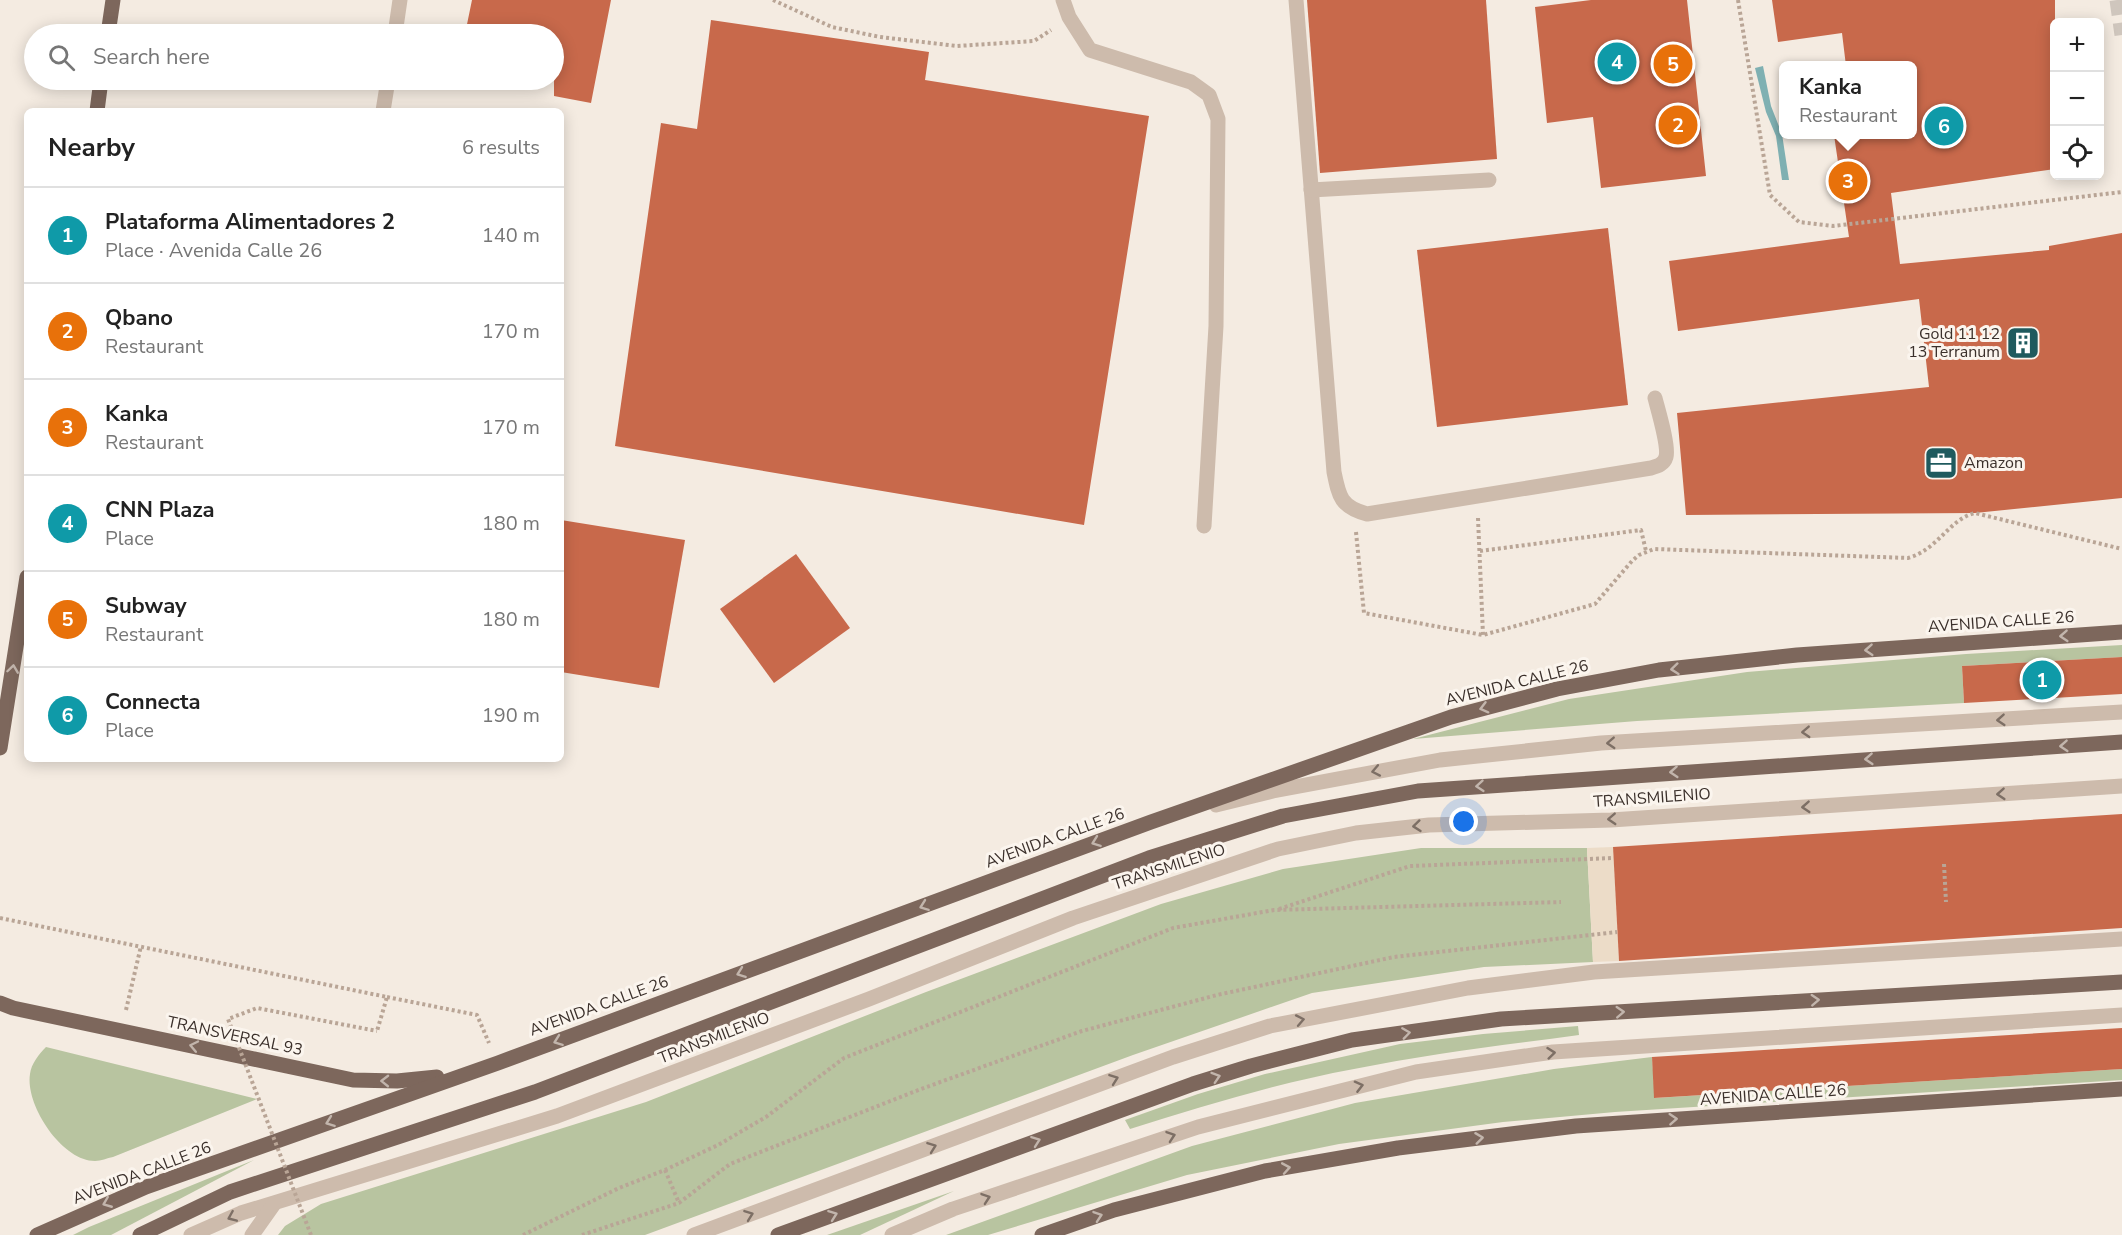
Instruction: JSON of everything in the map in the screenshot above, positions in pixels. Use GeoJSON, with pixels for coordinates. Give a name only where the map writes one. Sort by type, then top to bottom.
{"type":"FeatureCollection","features":[{"type":"Feature","properties":{"kind":"main road"},"geometry":{"type":"LineString","coordinates":[[109,24],[113,0]]}},
{"type":"Feature","properties":{"kind":"main road"},"geometry":{"type":"LineString","coordinates":[[97,108],[100,90]]}},
{"type":"Feature","properties":{"kind":"main road"},"geometry":{"type":"LineString","coordinates":[[0,748],[24,596]]}},
{"type":"Feature","properties":{"kind":"main road","name":"AVENIDA CALLE 26"},"geometry":{"type":"LineString","coordinates":[[37,1235],[146,1187],[498,1063],[1151,822],[1452,717],[1557,689],[1659,670],[1797,655],[2122,632]]}},
{"type":"Feature","properties":{"kind":"main road"},"geometry":{"type":"LineString","coordinates":[[140,1235],[230,1192],[535,1092],[1149,858],[1283,816],[1418,791],[2122,742]]}},
{"type":"Feature","properties":{"kind":"main road"},"geometry":{"type":"LineString","coordinates":[[778,1235],[1193,1084],[1251,1066],[1352,1040],[1501,1019],[2122,982]]}},
{"type":"Feature","properties":{"kind":"main road","name":"TRANSVERSAL 93"},"geometry":{"type":"LineString","coordinates":[[0,1004],[353,1080],[397,1082],[464,1074]]}},
{"type":"Feature","properties":{"kind":"main road","name":"AVENIDA CALLE 26"},"geometry":{"type":"LineString","coordinates":[[1042,1235],[1114,1210],[1266,1171],[1398,1148],[1576,1126],[2122,1089]]}},
{"type":"Feature","properties":{"kind":"lane"},"geometry":{"type":"LineString","coordinates":[[396,24],[400,0]]}},
{"type":"Feature","properties":{"kind":"lane"},"geometry":{"type":"LineString","coordinates":[[1063,0],[1069,17],[1090,50],[1191,82],[1209,95],[1218,119],[1216,326],[1204,526]]}},
{"type":"Feature","properties":{"kind":"lane"},"geometry":{"type":"LineString","coordinates":[[1296,0],[1334,472],[1338,493],[1345,503],[1354,510],[1367,513],[1661,465],[1666,457],[1666,447],[1655,398]]}},
{"type":"Feature","properties":{"kind":"lane"},"geometry":{"type":"LineString","coordinates":[[383,108],[386,90]]}},
{"type":"Feature","properties":{"kind":"lane"},"geometry":{"type":"LineString","coordinates":[[1311,190],[1489,180]]}},
{"type":"Feature","properties":{"kind":"lane"},"geometry":{"type":"LineString","coordinates":[[1151,822],[1272,791],[1440,760],[1601,743],[2122,712]]}},
{"type":"Feature","properties":{"kind":"lane","name":"TRANSMILENIO"},"geometry":{"type":"LineString","coordinates":[[191,1235],[242,1213],[557,1116],[869,999],[1073,918],[1278,849],[1356,833],[1429,825],[1611,820],[2122,786]]}},
{"type":"Feature","properties":{"kind":"lane"},"geometry":{"type":"LineString","coordinates":[[694,1235],[1173,1057],[1270,1026],[1468,988],[1594,972],[2122,939]]}},
{"type":"Feature","properties":{"kind":"lane"},"geometry":{"type":"LineString","coordinates":[[892,1235],[953,1209],[1198,1127],[1416,1072],[1553,1052],[2122,1015]]}},
{"type":"Feature","properties":{"kind":"lane"},"geometry":{"type":"LineString","coordinates":[[252,1235],[274,1203]]}},
{"type":"Feature","properties":{"kind":"path"},"geometry":{"type":"LineString","coordinates":[[773,0],[832,27],[880,37],[957,46],[1034,41],[1069,17]]}},
{"type":"Feature","properties":{"kind":"path"},"geometry":{"type":"LineString","coordinates":[[1738,0],[1770,195],[1799,222],[1833,226],[2122,192]]}},
{"type":"Feature","properties":{"kind":"path"},"geometry":{"type":"LineString","coordinates":[[1478,496],[1483,635]]}},
{"type":"Feature","properties":{"kind":"path"},"geometry":{"type":"LineString","coordinates":[[1354,510],[1364,613],[1483,635],[1596,604],[1632,561],[1646,551],[1654,549],[1908,558],[1928,550],[1962,518],[1975,513],[2122,549]]}},
{"type":"Feature","properties":{"kind":"path"},"geometry":{"type":"LineString","coordinates":[[1480,551],[1641,530],[1646,551]]}},
{"type":"Feature","properties":{"kind":"path"},"geometry":{"type":"LineString","coordinates":[[523,1235],[619,1188],[718,1146],[766,1116],[844,1058],[1173,928],[1274,910],[1410,866],[1613,858]]}},
{"type":"Feature","properties":{"kind":"path"},"geometry":{"type":"LineString","coordinates":[[1944,864],[1946,902]]}},
{"type":"Feature","properties":{"kind":"path"},"geometry":{"type":"LineString","coordinates":[[1274,910],[1561,902]]}},
{"type":"Feature","properties":{"kind":"path"},"geometry":{"type":"LineString","coordinates":[[0,918],[477,1015],[498,1063]]}},
{"type":"Feature","properties":{"kind":"path"},"geometry":{"type":"LineString","coordinates":[[582,1235],[679,1203],[730,1164],[921,1089],[1082,1032],[1217,995],[1394,957],[1617,932]]}},
{"type":"Feature","properties":{"kind":"path"},"geometry":{"type":"LineString","coordinates":[[121,1031],[141,946]]}},
{"type":"Feature","properties":{"kind":"path"},"geometry":{"type":"LineString","coordinates":[[311,1235],[228,1019],[257,1008],[377,1030],[387,997]]}},
{"type":"Feature","properties":{"kind":"path"},"geometry":{"type":"LineString","coordinates":[[665,1170],[679,1203]]}},
{"type":"Feature","properties":{"kind":"green space"},"geometry":{"type":"Polygon","coordinates":[[[2122,645],[2122,657],[1962,666],[1964,703],[1637,721],[1413,739],[1569,699],[1747,672],[1966,654],[2122,645]]]}},
{"type":"Feature","properties":{"kind":"green space"},"geometry":{"type":"Polygon","coordinates":[[[1421,848],[1587,848],[1593,962],[1484,967],[1312,993],[1133,1055],[645,1235],[278,1235],[285,1226],[321,1204],[646,1102],[926,992],[1161,904],[1283,869],[1421,848]]]}},
{"type":"Feature","properties":{"kind":"green space"},"geometry":{"type":"Polygon","coordinates":[[[1578,1026],[1579,1035],[1410,1059],[1297,1081],[1130,1129],[1125,1120],[1198,1094],[1265,1074],[1400,1044],[1578,1026]]]}},
{"type":"Feature","properties":{"kind":"green space"},"geometry":{"type":"Polygon","coordinates":[[[46,1047],[257,1099],[113,1157],[100,1161],[83,1159],[70,1152],[59,1142],[48,1129],[33,1101],[30,1074],[36,1059],[46,1047]]]}},
{"type":"Feature","properties":{"kind":"green space"},"geometry":{"type":"Polygon","coordinates":[[[1652,1057],[1655,1098],[2122,1069],[2122,1080],[1615,1112],[1503,1122],[1339,1144],[1187,1175],[988,1235],[946,1235],[1192,1146],[1355,1103],[1554,1069],[1652,1057]]]}},
{"type":"Feature","properties":{"kind":"green space"},"geometry":{"type":"Polygon","coordinates":[[[254,1160],[111,1235],[73,1235],[89,1227],[254,1160]]]}},
{"type":"Feature","properties":{"kind":"green space"},"geometry":{"type":"Polygon","coordinates":[[[954,1191],[860,1235],[827,1235],[954,1191]]]}},
{"type":"Feature","properties":{"kind":"shaded area"},"geometry":{"type":"Polygon","coordinates":[[[1613,847],[1619,961],[1593,962],[1587,848],[1613,847]]]}},
{"type":"Feature","properties":{"kind":"water"},"geometry":{"type":"Polygon","coordinates":[[[1763,66],[1771,106],[1779,126],[1779,139],[1783,139],[1789,180],[1782,180],[1776,136],[1766,112],[1755,68],[1763,66]]]}},
{"type":"Feature","properties":{"kind":"building"},"geometry":{"type":"Polygon","coordinates":[[[472,0],[611,0],[591,103],[554,96],[554,90],[564,90],[564,24],[467,24],[472,0]]]}},
{"type":"Feature","properties":{"kind":"building"},"geometry":{"type":"Polygon","coordinates":[[[1307,0],[1486,0],[1497,159],[1320,173],[1307,0]]]}},
{"type":"Feature","properties":{"kind":"building"},"geometry":{"type":"Polygon","coordinates":[[[1591,0],[1687,0],[1706,176],[1601,188],[1593,117],[1547,123],[1535,7],[1591,0]]]}},
{"type":"Feature","properties":{"kind":"building"},"geometry":{"type":"Polygon","coordinates":[[[1772,0],[2055,0],[2055,18],[2050,18],[2050,170],[1891,193],[1900,264],[2049,250],[2049,246],[2122,233],[2122,498],[1975,513],[1686,515],[1677,413],[1929,387],[1919,299],[1678,331],[1669,261],[1849,237],[1835,139],[1917,139],[1917,61],[1845,61],[1842,33],[1778,42],[1772,0]]]}},
{"type":"Feature","properties":{"kind":"building"},"geometry":{"type":"Polygon","coordinates":[[[711,20],[929,52],[925,80],[1149,116],[1084,525],[615,446],[661,123],[697,129],[711,20]]]}},
{"type":"Feature","properties":{"kind":"building"},"geometry":{"type":"Polygon","coordinates":[[[1608,228],[1628,405],[1437,427],[1417,250],[1608,228]]]}},
{"type":"Feature","properties":{"kind":"building"},"geometry":{"type":"Polygon","coordinates":[[[564,520],[685,540],[659,688],[564,672],[564,520]]]}},
{"type":"Feature","properties":{"kind":"building"},"geometry":{"type":"Polygon","coordinates":[[[796,554],[850,628],[774,683],[720,609],[796,554]]]}},
{"type":"Feature","properties":{"kind":"building"},"geometry":{"type":"Polygon","coordinates":[[[2122,657],[2122,694],[1964,703],[1962,666],[2122,657]]]}},
{"type":"Feature","properties":{"kind":"building"},"geometry":{"type":"Polygon","coordinates":[[[2122,814],[2122,928],[1619,961],[1613,847],[2122,814]]]}},
{"type":"Feature","properties":{"kind":"building"},"geometry":{"type":"Polygon","coordinates":[[[2122,1028],[2122,1069],[1654,1098],[1652,1057],[2122,1028]]]}},
{"type":"Feature","properties":{"kind":"tunnel"},"geometry":{"type":"LineString","coordinates":[[2117,0],[2122,35]]}},
{"type":"Feature","properties":{"kind":"place","name":"CNN Plaza"},"geometry":{"type":"Point","coordinates":[1617,62]}},
{"type":"Feature","properties":{"kind":"place","name":"Subway"},"geometry":{"type":"Point","coordinates":[1673,64]}},
{"type":"Feature","properties":{"kind":"place","name":"Qbano"},"geometry":{"type":"Point","coordinates":[1678,125]}},
{"type":"Feature","properties":{"kind":"place","name":"Connecta"},"geometry":{"type":"Point","coordinates":[1944,126]}},
{"type":"Feature","properties":{"kind":"place","name":"Kanka"},"geometry":{"type":"Point","coordinates":[1848,181]}},
{"type":"Feature","properties":{"kind":"place","name":"Gold 11 12 13 Terranum"},"geometry":{"type":"Point","coordinates":[2023,343]}},
{"type":"Feature","properties":{"kind":"place","name":"Amazon"},"geometry":{"type":"Point","coordinates":[1941,463]}},
{"type":"Feature","properties":{"kind":"place","name":"Plataforma Alimentadores 2"},"geometry":{"type":"Point","coordinates":[2042,680]}}]}
